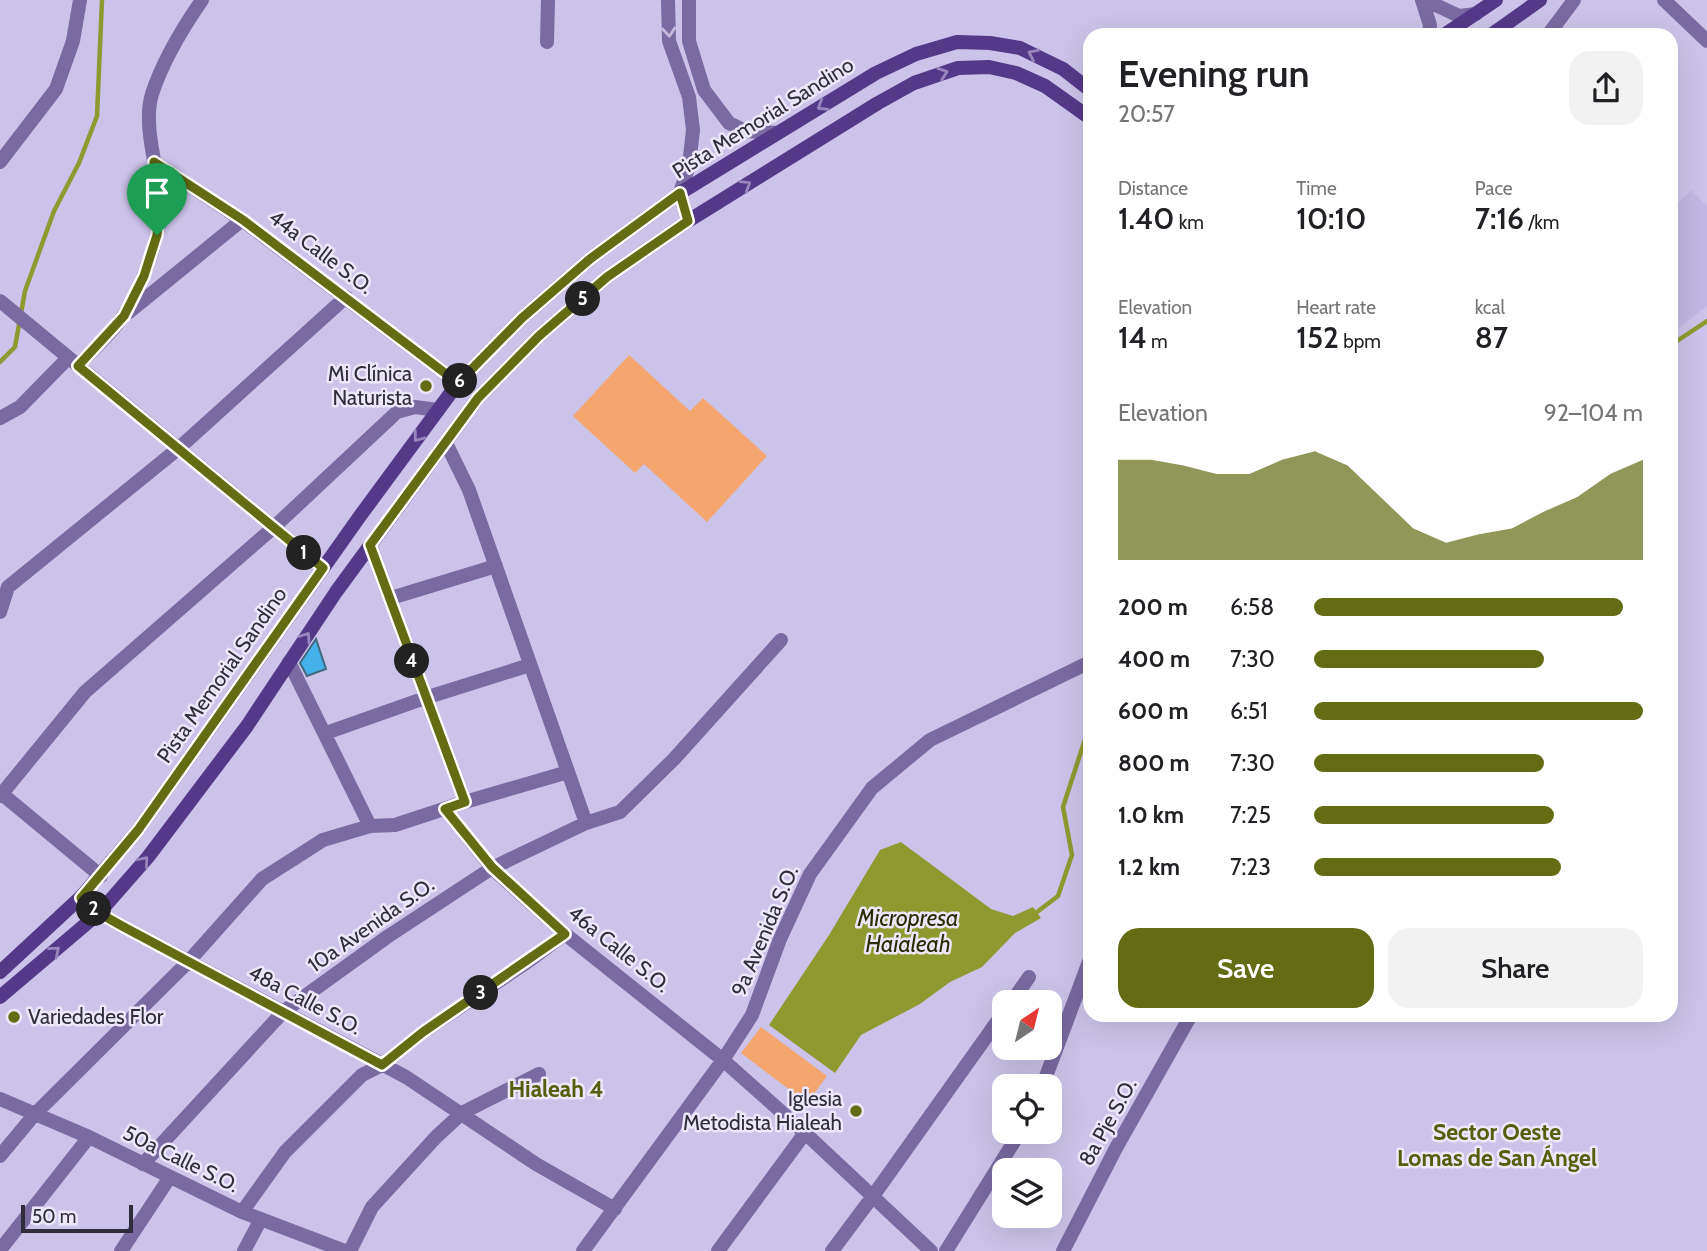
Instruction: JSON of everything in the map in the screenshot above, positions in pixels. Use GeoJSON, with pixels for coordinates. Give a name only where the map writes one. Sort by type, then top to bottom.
{"type":"FeatureCollection","features":[{"type":"Feature","properties":{"kind":"main road"},"geometry":{"type":"LineString","coordinates":[[1455,28],[1496,0]]}},
{"type":"Feature","properties":{"kind":"main road"},"geometry":{"type":"LineString","coordinates":[[1501,28],[1539,0]]}},
{"type":"Feature","properties":{"kind":"main road","name":"Pista Memorial Sandino"},"geometry":{"type":"LineString","coordinates":[[0,972],[81,898],[138,830],[458,383],[522,318],[590,259],[680,193],[876,73],[916,54],[957,43],[990,43],[1020,48],[1063,69],[1083,85]]}},
{"type":"Feature","properties":{"kind":"main road"},"geometry":{"type":"LineString","coordinates":[[0,997],[99,913],[165,835],[247,726],[370,545],[478,398],[539,336],[607,277],[688,221],[914,83],[958,68],[989,67],[1016,73],[1045,86],[1083,113]]}},
{"type":"Feature","properties":{"kind":"street"},"geometry":{"type":"LineString","coordinates":[[0,162],[56,89],[73,41],[80,0]]}},
{"type":"Feature","properties":{"kind":"street"},"geometry":{"type":"LineString","coordinates":[[124,316],[144,276],[157,235],[161,197],[150,122],[151,96],[184,26],[202,0]]}},
{"type":"Feature","properties":{"kind":"street"},"geometry":{"type":"LineString","coordinates":[[547,42],[548,0]]}},
{"type":"Feature","properties":{"kind":"street"},"geometry":{"type":"LineString","coordinates":[[668,0],[669,41],[689,97],[693,130],[689,164],[680,193],[688,221]]}},
{"type":"Feature","properties":{"kind":"street"},"geometry":{"type":"LineString","coordinates":[[689,0],[690,41],[704,90],[729,123],[745,131],[777,133]]}},
{"type":"Feature","properties":{"kind":"street"},"geometry":{"type":"LineString","coordinates":[[1424,0],[1459,16],[1478,14]]}},
{"type":"Feature","properties":{"kind":"street"},"geometry":{"type":"LineString","coordinates":[[1424,0],[1429,28]]}},
{"type":"Feature","properties":{"kind":"street"},"geometry":{"type":"LineString","coordinates":[[1553,28],[1574,0]]}},
{"type":"Feature","properties":{"kind":"street"},"geometry":{"type":"LineString","coordinates":[[1664,0],[1707,41]]}},
{"type":"Feature","properties":{"kind":"street"},"geometry":{"type":"LineString","coordinates":[[689,97],[704,90]]}},
{"type":"Feature","properties":{"kind":"street","name":"44a Calle S.O."},"geometry":{"type":"LineString","coordinates":[[154,162],[243,220],[458,383]]}},
{"type":"Feature","properties":{"kind":"street"},"geometry":{"type":"LineString","coordinates":[[0,418],[20,407],[124,316],[243,220]]}},
{"type":"Feature","properties":{"kind":"street"},"geometry":{"type":"LineString","coordinates":[[0,612],[8,587],[179,448],[346,297]]}},
{"type":"Feature","properties":{"kind":"street"},"geometry":{"type":"LineString","coordinates":[[3,303],[323,568]]}},
{"type":"Feature","properties":{"kind":"street"},"geometry":{"type":"LineString","coordinates":[[101,876],[1,795],[85,692],[273,528],[397,412],[415,407],[438,410]]}},
{"type":"Feature","properties":{"kind":"street"},"geometry":{"type":"LineString","coordinates":[[446,443],[470,489],[586,823]]}},
{"type":"Feature","properties":{"kind":"street"},"geometry":{"type":"LineString","coordinates":[[370,545],[465,802]]}},
{"type":"Feature","properties":{"kind":"street"},"geometry":{"type":"LineString","coordinates":[[391,598],[496,566]]}},
{"type":"Feature","properties":{"kind":"street","name":"10a Avenida S.O."},"geometry":{"type":"LineString","coordinates":[[143,1164],[283,1012],[387,937],[492,867],[586,823],[620,812],[674,760],[781,640]]}},
{"type":"Feature","properties":{"kind":"street"},"geometry":{"type":"LineString","coordinates":[[289,662],[370,826]]}},
{"type":"Feature","properties":{"kind":"street"},"geometry":{"type":"LineString","coordinates":[[326,733],[530,665]]}},
{"type":"Feature","properties":{"kind":"street","name":"9a Avenida S.O."},"geometry":{"type":"LineString","coordinates":[[583,1251],[723,1060],[752,1015],[780,939],[810,874],[872,788],[930,740],[1083,665]]}},
{"type":"Feature","properties":{"kind":"street"},"geometry":{"type":"LineString","coordinates":[[0,1156],[33,1115],[188,962],[262,879],[323,840],[370,826],[395,825],[568,772]]}},
{"type":"Feature","properties":{"kind":"street","name":"46a Calle S.O."},"geometry":{"type":"LineString","coordinates":[[445,809],[492,867],[565,934],[723,1060],[931,1251]]}},
{"type":"Feature","properties":{"kind":"street","name":"48a Calle S.O."},"geometry":{"type":"LineString","coordinates":[[81,898],[99,913],[406,1077],[536,1164],[615,1209]]}},
{"type":"Feature","properties":{"kind":"street"},"geometry":{"type":"LineString","coordinates":[[242,1212],[285,1152],[362,1075],[382,1065],[423,1032],[565,934]]}},
{"type":"Feature","properties":{"kind":"street"},"geometry":{"type":"LineString","coordinates":[[1020,990],[1029,977]]}},
{"type":"Feature","properties":{"kind":"street"},"geometry":{"type":"LineString","coordinates":[[1047,1074],[1083,977]]}},
{"type":"Feature","properties":{"kind":"street","name":"8a Pje S.O."},"geometry":{"type":"LineString","coordinates":[[1063,1251],[1116,1148],[1187,1022]]}},
{"type":"Feature","properties":{"kind":"street"},"geometry":{"type":"LineString","coordinates":[[832,1251],[992,1029]]}},
{"type":"Feature","properties":{"kind":"street"},"geometry":{"type":"LineString","coordinates":[[347,1251],[372,1207],[399,1175],[462,1113],[539,1073]]}},
{"type":"Feature","properties":{"kind":"street","name":"50a Calle S.O."},"geometry":{"type":"LineString","coordinates":[[0,1099],[89,1137],[242,1212],[347,1251]]}},
{"type":"Feature","properties":{"kind":"street"},"geometry":{"type":"LineString","coordinates":[[718,1251],[805,1133]]}},
{"type":"Feature","properties":{"kind":"street"},"geometry":{"type":"LineString","coordinates":[[0,1250],[89,1137]]}},
{"type":"Feature","properties":{"kind":"street"},"geometry":{"type":"LineString","coordinates":[[946,1251],[1013,1144]]}},
{"type":"Feature","properties":{"kind":"street"},"geometry":{"type":"LineString","coordinates":[[121,1251],[170,1177]]}},
{"type":"Feature","properties":{"kind":"street"},"geometry":{"type":"LineString","coordinates":[[244,1251],[261,1220]]}},
{"type":"Feature","properties":{"kind":"shaded area"},"geometry":{"type":"Polygon","coordinates":[[[1691,190],[1707,206],[1707,306],[1678,329],[1678,203],[1691,190]]]}},
{"type":"Feature","properties":{"kind":"shaded area"},"geometry":{"type":"Polygon","coordinates":[[[629,355],[690,411],[703,398],[767,456],[707,522],[644,464],[635,473],[573,416],[629,355]]]}},
{"type":"Feature","properties":{"kind":"shaded area"},"geometry":{"type":"Polygon","coordinates":[[[761,1027],[827,1076],[807,1103],[741,1053],[761,1027]]]}},
{"type":"Feature","properties":{"kind":"water","name":"Micropresa Haialeah"},"geometry":{"type":"Polygon","coordinates":[[[901,842],[991,909],[1013,916],[1033,907],[1041,918],[1015,933],[982,967],[950,982],[920,1004],[861,1035],[835,1073],[769,1025],[829,935],[880,850],[901,842]]]}},
{"type":"Feature","properties":{"kind":"building"},"geometry":{"type":"Polygon","coordinates":[[[316,639],[326,669],[307,676],[300,663],[316,639]]]}},
{"type":"Feature","properties":{"kind":"waterway"},"geometry":{"type":"LineString","coordinates":[[0,362],[15,347],[25,291],[54,211],[79,163],[97,116],[102,0]]}},
{"type":"Feature","properties":{"kind":"waterway"},"geometry":{"type":"LineString","coordinates":[[1678,340],[1707,321]]}},
{"type":"Feature","properties":{"kind":"waterway"},"geometry":{"type":"LineString","coordinates":[[1037,912],[1058,896],[1072,855],[1063,807],[1083,746]]}},
{"type":"Feature","properties":{"kind":"place","name":"Mi Clínica Naturista"},"geometry":{"type":"Point","coordinates":[426,386]}},
{"type":"Feature","properties":{"kind":"place","name":"Variedades Flor"},"geometry":{"type":"Point","coordinates":[14,1017]}},
{"type":"Feature","properties":{"kind":"place","name":"Iglesia Metodista Hialeah"},"geometry":{"type":"Point","coordinates":[856,1111]}},
{"type":"Feature","properties":{"kind":"district","name":"Hialeah 4"},"geometry":{"type":"Point","coordinates":[556,1089]}},
{"type":"Feature","properties":{"kind":"district","name":"Sector Oeste Lomas de San Ángel"},"geometry":{"type":"Point","coordinates":[1497,1145]}},
{"type":"Feature","properties":{"kind":"route"},"geometry":{"type":"LineString","coordinates":[[154,162],[243,220],[458,383],[522,318],[590,259],[680,193],[688,221],[607,277],[539,336],[478,398],[370,545],[465,802],[445,809],[492,867],[565,934],[423,1032],[382,1065],[122,926],[99,913],[81,898],[138,830],[174,781],[323,568],[78,366],[124,316],[144,276],[157,235],[161,197],[154,162]]}}]}
